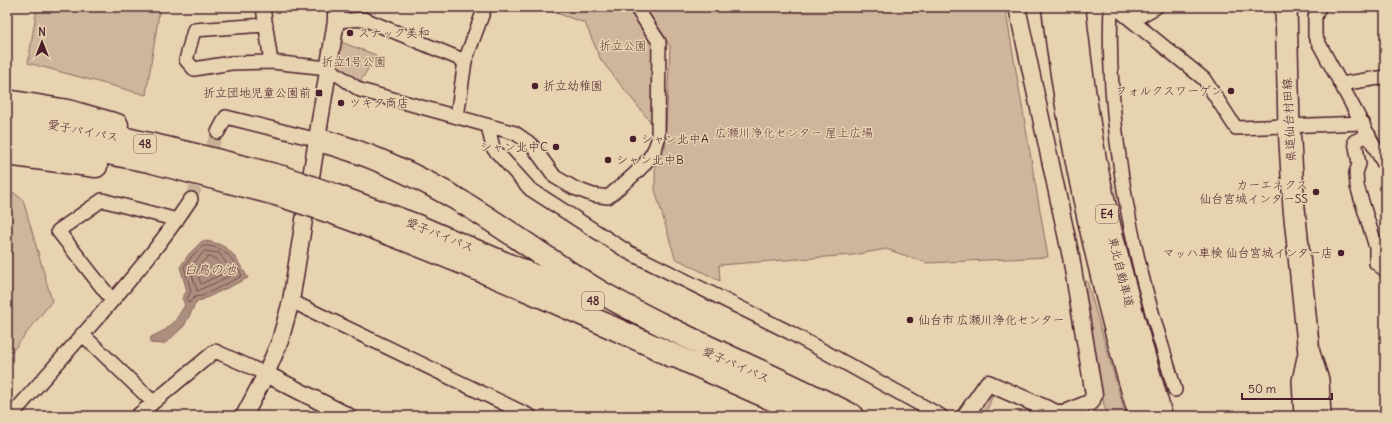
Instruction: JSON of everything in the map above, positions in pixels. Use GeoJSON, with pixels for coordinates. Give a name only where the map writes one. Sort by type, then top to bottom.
{"type":"FeatureCollection","features":[{"type":"Feature","properties":{"kind":"highway","name":"東北自動車道"},"geometry":{"type":"LineString","coordinates":[[1053,7],[1060,65],[1079,178],[1104,287],[1140,416]]}},
{"type":"Feature","properties":{"kind":"highway","name":"東北自動車道"},"geometry":{"type":"LineString","coordinates":[[1074,7],[1087,109],[1098,174],[1122,282],[1161,416]]}},
{"type":"Feature","properties":{"kind":"highway"},"geometry":{"type":"LineString","coordinates":[[7,101],[68,111],[137,131],[211,159]]}},
{"type":"Feature","properties":{"kind":"highway","name":"愛子バイパス"},"geometry":{"type":"LineString","coordinates":[[7,119],[37,123],[133,141],[211,159],[275,187]]}},
{"type":"Feature","properties":{"kind":"highway","name":"愛子バイパス"},"geometry":{"type":"LineString","coordinates":[[7,138],[92,150],[275,187],[415,225],[500,260],[852,416]]}},
{"type":"Feature","properties":{"kind":"highway"},"geometry":{"type":"LineString","coordinates":[[318,140],[351,148],[416,176],[468,205],[576,278],[629,308],[809,393],[852,416]]}},
{"type":"Feature","properties":{"kind":"highway"},"geometry":{"type":"LineString","coordinates":[[7,154],[275,187]]}},
{"type":"Feature","properties":{"kind":"highway","name":"愛子バイパス"},"geometry":{"type":"LineString","coordinates":[[330,202],[411,240],[494,275],[810,416]]}},
{"type":"Feature","properties":{"kind":"highway"},"geometry":{"type":"LineString","coordinates":[[655,347],[706,376],[794,416]]}},
{"type":"Feature","properties":{"kind":"main road","name":"県道仙台村田線"},"geometry":{"type":"LineString","coordinates":[[1286,7],[1289,126],[1294,208],[1309,353],[1318,380],[1320,416]]}},
{"type":"Feature","properties":{"kind":"main road","name":"県道仙台村田線"},"geometry":{"type":"LineString","coordinates":[[1305,416],[1303,381],[1309,353]]}},
{"type":"Feature","properties":{"kind":"street"},"geometry":{"type":"LineString","coordinates":[[263,7],[270,62]]}},
{"type":"Feature","properties":{"kind":"street"},"geometry":{"type":"LineString","coordinates":[[457,117],[465,61],[485,7]]}},
{"type":"Feature","properties":{"kind":"street"},"geometry":{"type":"LineString","coordinates":[[266,25],[194,30],[186,60],[194,69],[231,63],[270,62],[328,68],[360,90],[515,133],[531,144],[555,177],[581,191],[608,197],[632,176],[655,150],[658,139],[659,42],[636,7]]}},
{"type":"Feature","properties":{"kind":"street"},"geometry":{"type":"LineString","coordinates":[[965,416],[988,383],[1061,415],[1091,402],[1094,395],[1070,257],[1017,7]]}},
{"type":"Feature","properties":{"kind":"street"},"geometry":{"type":"LineString","coordinates":[[1111,7],[1110,28],[1115,127],[1130,219],[1142,277],[1175,390]]}},
{"type":"Feature","properties":{"kind":"street"},"geometry":{"type":"LineString","coordinates":[[1115,7],[1133,20],[1204,79],[1236,128],[1363,123]]}},
{"type":"Feature","properties":{"kind":"street"},"geometry":{"type":"LineString","coordinates":[[1133,20],[1156,7]]}},
{"type":"Feature","properties":{"kind":"street"},"geometry":{"type":"LineString","coordinates":[[1319,7],[1315,17],[1315,36],[1369,135],[1381,149],[1385,166]]}},
{"type":"Feature","properties":{"kind":"street"},"geometry":{"type":"LineString","coordinates":[[244,416],[266,374],[280,342],[291,301],[318,140],[336,14],[364,19],[465,61]]}},
{"type":"Feature","properties":{"kind":"street"},"geometry":{"type":"LineString","coordinates":[[1341,84],[1385,77]]}},
{"type":"Feature","properties":{"kind":"street"},"geometry":{"type":"LineString","coordinates":[[218,132],[226,117],[318,140]]}},
{"type":"Feature","properties":{"kind":"street"},"geometry":{"type":"LineString","coordinates":[[488,126],[493,148],[530,189],[628,252],[789,332],[941,416]]}},
{"type":"Feature","properties":{"kind":"street"},"geometry":{"type":"LineString","coordinates":[[1369,135],[1355,141],[1359,164],[1356,173],[1357,186],[1376,247],[1376,263],[1385,270]]}},
{"type":"Feature","properties":{"kind":"street"},"geometry":{"type":"LineString","coordinates":[[11,416],[112,300],[177,220],[192,199]]}},
{"type":"Feature","properties":{"kind":"street"},"geometry":{"type":"LineString","coordinates":[[112,300],[58,231],[102,200],[177,220]]}},
{"type":"Feature","properties":{"kind":"street"},"geometry":{"type":"LineString","coordinates":[[291,301],[530,416]]}},
{"type":"Feature","properties":{"kind":"street"},"geometry":{"type":"LineString","coordinates":[[82,334],[153,402]]}},
{"type":"Feature","properties":{"kind":"street"},"geometry":{"type":"LineString","coordinates":[[137,416],[215,351],[266,374],[329,412],[348,416]]}},
{"type":"Feature","properties":{"kind":"green space"},"geometry":{"type":"Polygon","coordinates":[[[37,7],[160,7],[146,95],[28,63],[37,7]]]}},
{"type":"Feature","properties":{"kind":"green space","name":"折立公園"},"geometry":{"type":"Polygon","coordinates":[[[539,7],[628,7],[654,48],[652,124],[601,60],[585,23],[539,7]]]}},
{"type":"Feature","properties":{"kind":"green space","name":"広瀬川浄化センター 屋上広場"},"geometry":{"type":"Polygon","coordinates":[[[644,7],[1005,7],[1048,257],[927,263],[886,249],[853,255],[719,265],[720,281],[675,258],[655,190],[655,161],[665,148],[670,46],[644,7]]]}},
{"type":"Feature","properties":{"kind":"green space","name":"折立1号公園"},"geometry":{"type":"Polygon","coordinates":[[[341,42],[376,55],[360,82],[338,68],[341,42]]]}},
{"type":"Feature","properties":{"kind":"green space"},"geometry":{"type":"Polygon","coordinates":[[[9,189],[23,200],[52,301],[7,358],[7,196],[9,189]]]}},
{"type":"Feature","properties":{"kind":"green space"},"geometry":{"type":"Polygon","coordinates":[[[1087,281],[1126,416],[1108,416],[1104,405],[1082,282],[1087,281]]]}},
{"type":"Feature","properties":{"kind":"green space"},"geometry":{"type":"Polygon","coordinates":[[[988,394],[993,394],[985,416],[972,416],[988,394]]]}},
{"type":"Feature","properties":{"kind":"water","name":"白鳥の池"},"geometry":{"type":"Polygon","coordinates":[[[202,241],[219,244],[231,252],[248,278],[197,301],[184,326],[168,341],[163,344],[150,343],[151,337],[165,330],[175,321],[185,305],[182,298],[187,291],[180,267],[189,254],[202,241]]]}},
{"type":"Feature","properties":{"kind":"tunnel"},"geometry":{"type":"LineString","coordinates":[[191,199],[218,132]]}},
{"type":"Feature","properties":{"kind":"place","name":"スナック美和"},"geometry":{"type":"Point","coordinates":[350,33]}},
{"type":"Feature","properties":{"kind":"place","name":"折立幼稚園"},"geometry":{"type":"Point","coordinates":[535,86]}},
{"type":"Feature","properties":{"kind":"place","name":"フォルクスワーゲン"},"geometry":{"type":"Point","coordinates":[1231,91]}},
{"type":"Feature","properties":{"kind":"place","name":"折立団地児童公園前"},"geometry":{"type":"Point","coordinates":[319,93]}},
{"type":"Feature","properties":{"kind":"place","name":"ツキタ商店"},"geometry":{"type":"Point","coordinates":[341,103]}},
{"type":"Feature","properties":{"kind":"place","name":"シャン北中A"},"geometry":{"type":"Point","coordinates":[633,139]}},
{"type":"Feature","properties":{"kind":"place","name":"シャン北中C"},"geometry":{"type":"Point","coordinates":[556,147]}},
{"type":"Feature","properties":{"kind":"place","name":"シャン北中B"},"geometry":{"type":"Point","coordinates":[608,160]}},
{"type":"Feature","properties":{"kind":"place","name":"カーエネクス 仙台宮城インターSS"},"geometry":{"type":"Point","coordinates":[1316,192]}},
{"type":"Feature","properties":{"kind":"place","name":"マッハ車検 仙台宮城インター店"},"geometry":{"type":"Point","coordinates":[1341,253]}},
{"type":"Feature","properties":{"kind":"place","name":"仙台市 広瀬川浄化センター"},"geometry":{"type":"Point","coordinates":[910,320]}}]}
